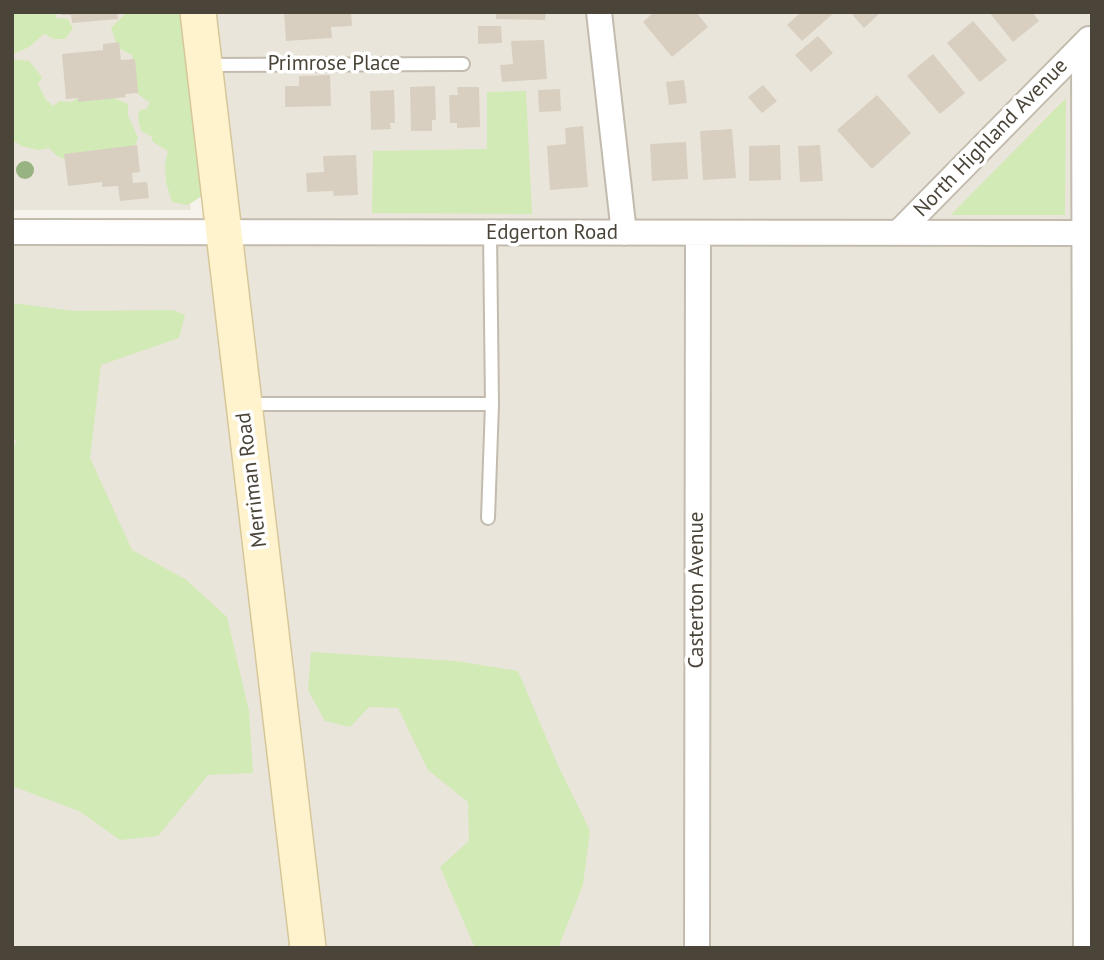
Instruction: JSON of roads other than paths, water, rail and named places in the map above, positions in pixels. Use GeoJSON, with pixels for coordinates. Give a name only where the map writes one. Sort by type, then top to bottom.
{"type":"FeatureCollection","features":[{"type":"Feature","properties":{"kind":"main road","name":"Merriman Road"},"geometry":{"type":"LineString","coordinates":[[198,12],[308,948]]}},
{"type":"Feature","properties":{"kind":"street"},"geometry":{"type":"LineString","coordinates":[[599,12],[624,233]]}},
{"type":"Feature","properties":{"kind":"street","name":"North Highland Avenue"},"geometry":{"type":"LineString","coordinates":[[898,233],[1088,40]]}},
{"type":"Feature","properties":{"kind":"street","name":"North Highland Avenue"},"geometry":{"type":"LineString","coordinates":[[1087,948],[1088,40]]}},
{"type":"Feature","properties":{"kind":"street","name":"Edgerton Road"},"geometry":{"type":"LineString","coordinates":[[12,232],[1088,233]]}},
{"type":"Feature","properties":{"kind":"street","name":"Casterton Avenue"},"geometry":{"type":"LineString","coordinates":[[697,948],[698,233]]}},
{"type":"Feature","properties":{"kind":"lane","name":"Primrose Place"},"geometry":{"type":"LineString","coordinates":[[205,65],[463,64]]}},
{"type":"Feature","properties":{"kind":"lane"},"geometry":{"type":"LineString","coordinates":[[488,517],[492,404],[490,233]]}},
{"type":"Feature","properties":{"kind":"lane"},"geometry":{"type":"LineString","coordinates":[[243,404],[492,404]]}}]}
